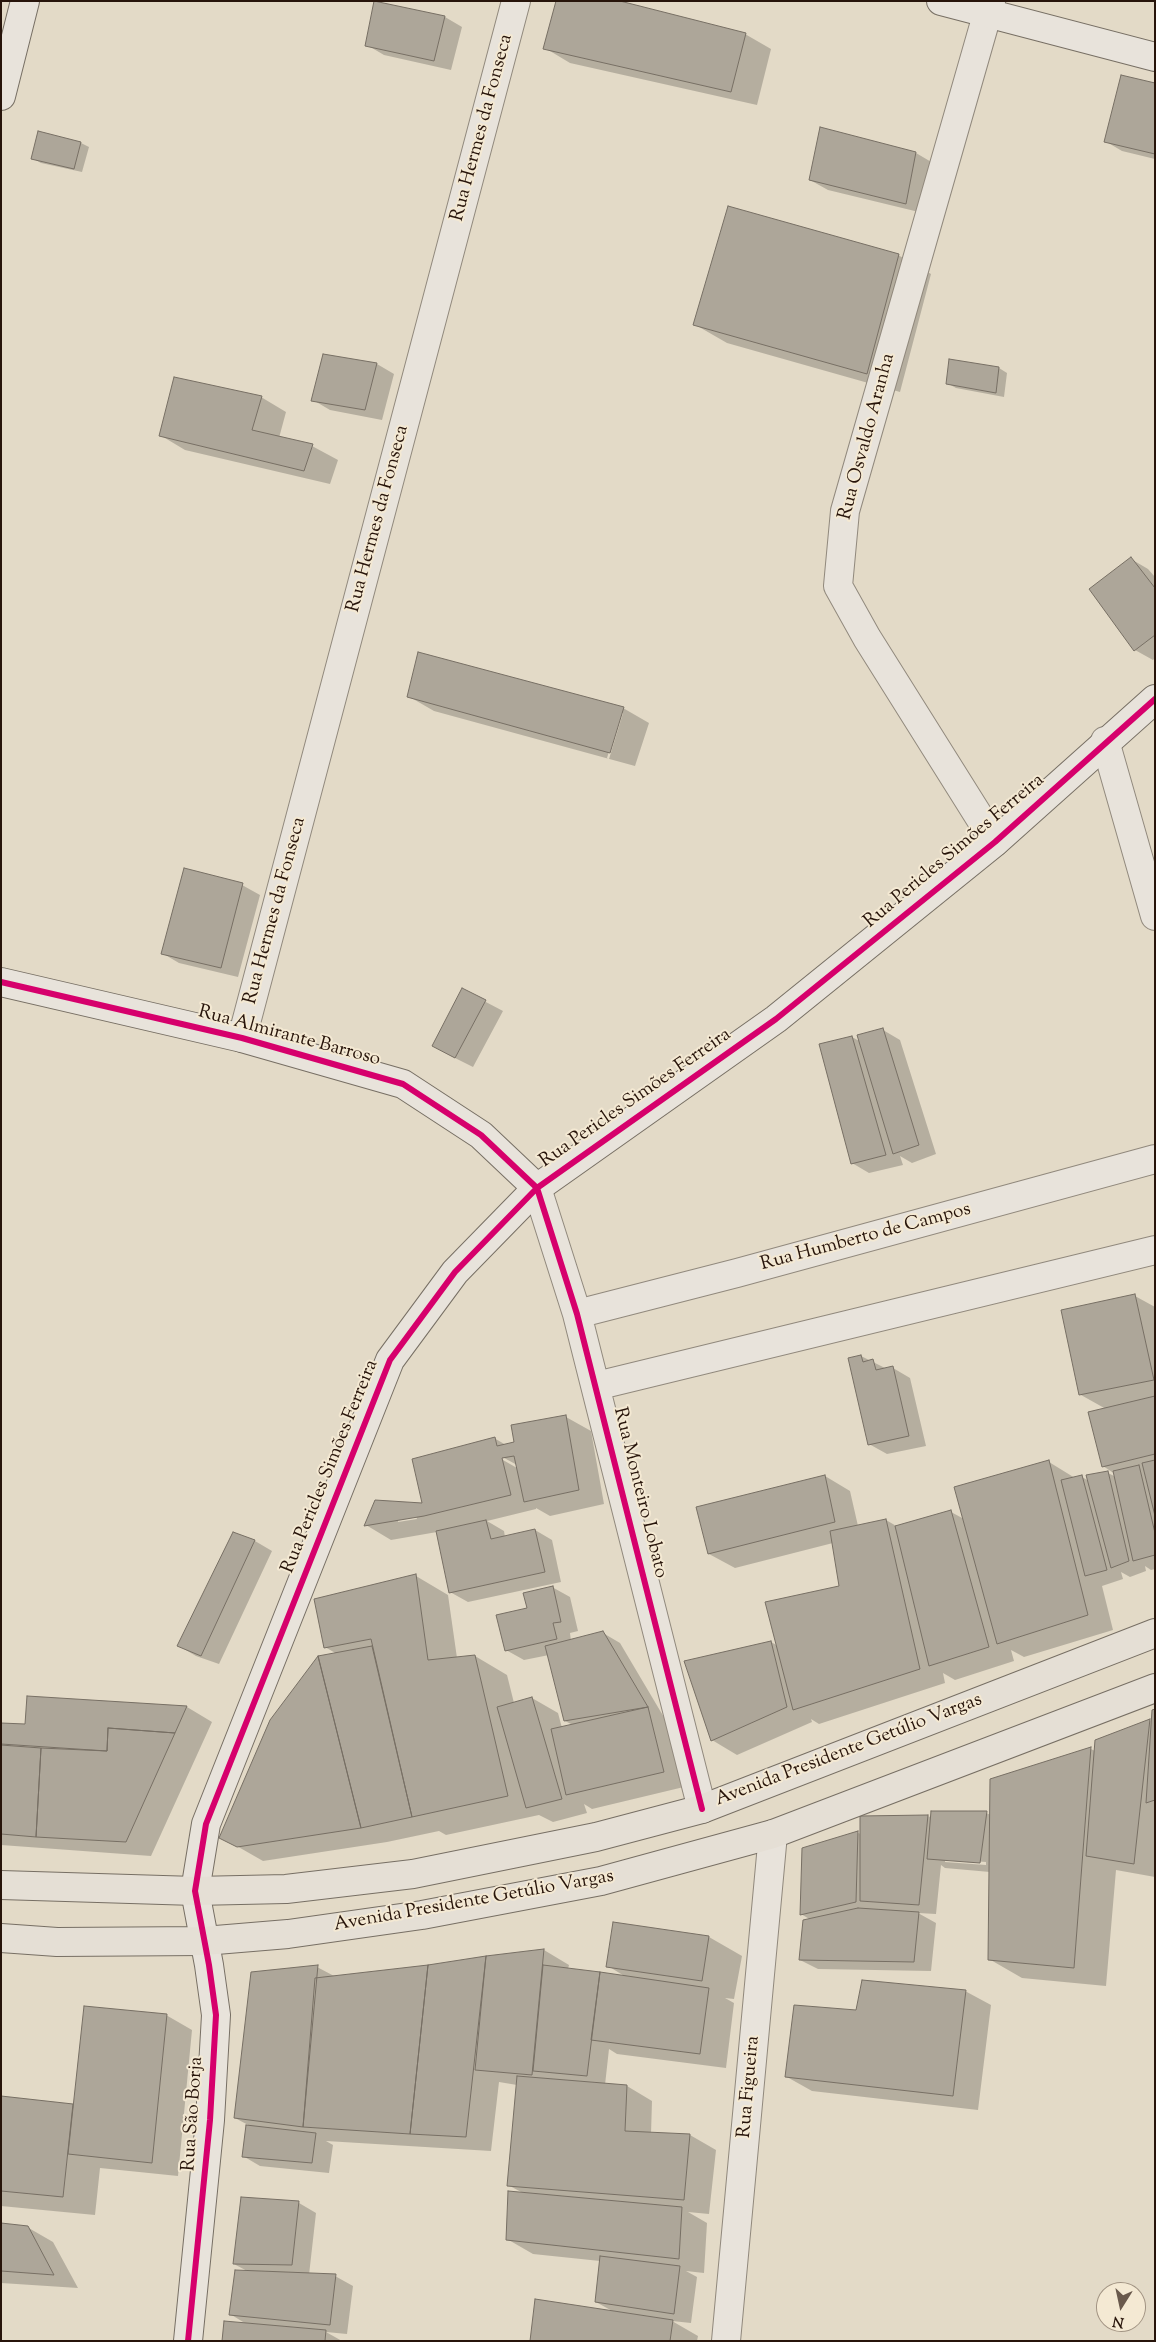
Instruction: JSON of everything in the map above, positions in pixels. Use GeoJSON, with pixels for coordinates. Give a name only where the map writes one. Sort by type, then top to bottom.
{"type":"FeatureCollection","features":[{"type":"Feature","properties":{"kind":"main road","name":"Avenida Presidente Getúlio Vargas"},"geometry":{"type":"LineString","coordinates":[[1,1885],[23,1888],[195,1891],[286,1889],[413,1874],[596,1838],[702,1809],[1155,1633]]}},
{"type":"Feature","properties":{"kind":"main road","name":"Avenida Presidente Getúlio Vargas"},"geometry":{"type":"LineString","coordinates":[[1,1938],[57,1942],[204,1941],[288,1934],[450,1910],[601,1882],[773,1834],[1155,1688]]}},
{"type":"Feature","properties":{"kind":"street"},"geometry":{"type":"LineString","coordinates":[[1,96],[25,1]]}},
{"type":"Feature","properties":{"kind":"street","name":"Rua Hermes da Fonseca"},"geometry":{"type":"LineString","coordinates":[[242,1038],[516,1]]}},
{"type":"Feature","properties":{"kind":"street"},"geometry":{"type":"LineString","coordinates":[[941,1],[989,7],[1155,57]]}},
{"type":"Feature","properties":{"kind":"street","name":"Rua Osvaldo Aranha"},"geometry":{"type":"LineString","coordinates":[[989,7],[845,511],[838,586],[867,638],[995,842]]}},
{"type":"Feature","properties":{"kind":"street","name":"Rua Pericles Simões Ferreira"},"geometry":{"type":"LineString","coordinates":[[195,1891],[206,1824],[390,1360],[455,1272],[537,1188],[776,1019],[995,842],[1105,741],[1155,699]]}},
{"type":"Feature","properties":{"kind":"street"},"geometry":{"type":"LineString","coordinates":[[1105,741],[1155,916]]}},
{"type":"Feature","properties":{"kind":"street","name":"Rua Almirante Barroso"},"geometry":{"type":"LineString","coordinates":[[1,982],[242,1038],[403,1084],[481,1135],[537,1188]]}},
{"type":"Feature","properties":{"kind":"street","name":"Rua Humberto de Campos"},"geometry":{"type":"LineString","coordinates":[[578,1314],[1155,1160]]}},
{"type":"Feature","properties":{"kind":"street","name":"Rua Monteiro Lobato"},"geometry":{"type":"LineString","coordinates":[[537,1188],[578,1314],[702,1809]]}},
{"type":"Feature","properties":{"kind":"street"},"geometry":{"type":"LineString","coordinates":[[596,1386],[1155,1250]]}},
{"type":"Feature","properties":{"kind":"street","name":"Rua Figueira"},"geometry":{"type":"LineString","coordinates":[[726,2341],[773,1834]]}},
{"type":"Feature","properties":{"kind":"street","name":"Rua São Borja"},"geometry":{"type":"LineString","coordinates":[[188,2341],[210,2120],[216,2014],[195,1891]]}},
{"type":"Feature","properties":{"kind":"building"},"geometry":{"type":"Polygon","coordinates":[[[374,1],[445,16],[434,61],[365,46],[374,1]]]}},
{"type":"Feature","properties":{"kind":"building"},"geometry":{"type":"Polygon","coordinates":[[[556,1],[620,1],[746,33],[731,92],[543,49],[556,1]]]}},
{"type":"Feature","properties":{"kind":"building"},"geometry":{"type":"Polygon","coordinates":[[[1121,75],[1155,83],[1155,154],[1104,142],[1121,75]]]}},
{"type":"Feature","properties":{"kind":"building"},"geometry":{"type":"Polygon","coordinates":[[[820,127],[916,152],[906,204],[809,180],[820,127]]]}},
{"type":"Feature","properties":{"kind":"building"},"geometry":{"type":"Polygon","coordinates":[[[38,131],[81,142],[74,169],[31,159],[38,131]]]}},
{"type":"Feature","properties":{"kind":"building"},"geometry":{"type":"Polygon","coordinates":[[[728,206],[899,254],[867,374],[693,325],[728,206]]]}},
{"type":"Feature","properties":{"kind":"building"},"geometry":{"type":"Polygon","coordinates":[[[323,354],[377,363],[365,410],[311,401],[323,354]]]}},
{"type":"Feature","properties":{"kind":"building"},"geometry":{"type":"Polygon","coordinates":[[[949,359],[999,367],[996,393],[946,384],[949,359]]]}},
{"type":"Feature","properties":{"kind":"building"},"geometry":{"type":"Polygon","coordinates":[[[174,377],[262,396],[252,430],[313,444],[304,471],[159,436],[174,377]]]}},
{"type":"Feature","properties":{"kind":"building"},"geometry":{"type":"Polygon","coordinates":[[[1131,557],[1155,588],[1155,635],[1134,651],[1089,589],[1131,557]]]}},
{"type":"Feature","properties":{"kind":"building"},"geometry":{"type":"Polygon","coordinates":[[[418,652],[624,707],[610,753],[407,697],[418,652]]]}},
{"type":"Feature","properties":{"kind":"building"},"geometry":{"type":"Polygon","coordinates":[[[184,868],[243,883],[221,968],[161,954],[184,868]]]}},
{"type":"Feature","properties":{"kind":"building"},"geometry":{"type":"Polygon","coordinates":[[[462,988],[486,1000],[455,1058],[432,1046],[462,988]]]}},
{"type":"Feature","properties":{"kind":"building"},"geometry":{"type":"Polygon","coordinates":[[[883,1028],[919,1145],[893,1154],[857,1035],[883,1028]]]}},
{"type":"Feature","properties":{"kind":"building"},"geometry":{"type":"Polygon","coordinates":[[[852,1036],[886,1155],[851,1164],[819,1044],[852,1036]]]}},
{"type":"Feature","properties":{"kind":"building"},"geometry":{"type":"Polygon","coordinates":[[[1135,1294],[1154,1380],[1079,1395],[1061,1310],[1135,1294]]]}},
{"type":"Feature","properties":{"kind":"building"},"geometry":{"type":"Polygon","coordinates":[[[861,1355],[863,1362],[873,1359],[876,1370],[893,1366],[909,1436],[868,1445],[848,1358],[861,1355]]]}},
{"type":"Feature","properties":{"kind":"building"},"geometry":{"type":"Polygon","coordinates":[[[1155,1396],[1155,1454],[1102,1467],[1088,1412],[1155,1396]]]}},
{"type":"Feature","properties":{"kind":"building"},"geometry":{"type":"Polygon","coordinates":[[[566,1415],[579,1490],[524,1502],[514,1456],[502,1458],[511,1495],[424,1516],[364,1526],[375,1500],[422,1503],[412,1459],[495,1437],[497,1446],[514,1442],[511,1425],[566,1415]]]}},
{"type":"Feature","properties":{"kind":"building"},"geometry":{"type":"Polygon","coordinates":[[[1049,1460],[1088,1615],[997,1644],[954,1487],[1049,1460]]]}},
{"type":"Feature","properties":{"kind":"building"},"geometry":{"type":"Polygon","coordinates":[[[1155,1460],[1155,1516],[1142,1463],[1155,1460]]]}},
{"type":"Feature","properties":{"kind":"building"},"geometry":{"type":"Polygon","coordinates":[[[1139,1465],[1155,1533],[1155,1555],[1133,1561],[1113,1471],[1139,1465]]]}},
{"type":"Feature","properties":{"kind":"building"},"geometry":{"type":"Polygon","coordinates":[[[1108,1471],[1129,1561],[1111,1568],[1086,1475],[1108,1471]]]}},
{"type":"Feature","properties":{"kind":"building"},"geometry":{"type":"Polygon","coordinates":[[[825,1475],[835,1522],[708,1554],[696,1507],[825,1475]]]}},
{"type":"Feature","properties":{"kind":"building"},"geometry":{"type":"Polygon","coordinates":[[[1082,1475],[1107,1570],[1085,1576],[1061,1480],[1082,1475]]]}},
{"type":"Feature","properties":{"kind":"building"},"geometry":{"type":"Polygon","coordinates":[[[951,1510],[989,1647],[929,1666],[895,1526],[951,1510]]]}},
{"type":"Feature","properties":{"kind":"building"},"geometry":{"type":"Polygon","coordinates":[[[886,1519],[920,1669],[793,1710],[765,1602],[839,1586],[830,1531],[886,1519]]]}},
{"type":"Feature","properties":{"kind":"building"},"geometry":{"type":"Polygon","coordinates":[[[486,1520],[491,1539],[535,1529],[545,1572],[449,1593],[436,1531],[486,1520]]]}},
{"type":"Feature","properties":{"kind":"building"},"geometry":{"type":"Polygon","coordinates":[[[233,1532],[255,1540],[201,1656],[177,1646],[233,1532]]]}},
{"type":"Feature","properties":{"kind":"building"},"geometry":{"type":"Polygon","coordinates":[[[416,1574],[428,1660],[475,1655],[508,1796],[412,1817],[371,1639],[324,1648],[314,1599],[416,1574]]]}},
{"type":"Feature","properties":{"kind":"building"},"geometry":{"type":"Polygon","coordinates":[[[553,1586],[561,1622],[553,1623],[557,1639],[505,1651],[496,1615],[527,1608],[523,1593],[553,1586]]]}},
{"type":"Feature","properties":{"kind":"building"},"geometry":{"type":"Polygon","coordinates":[[[603,1631],[648,1707],[564,1721],[545,1646],[603,1631]]]}},
{"type":"Feature","properties":{"kind":"building"},"geometry":{"type":"Polygon","coordinates":[[[771,1641],[787,1707],[711,1741],[684,1661],[771,1641]]]}},
{"type":"Feature","properties":{"kind":"building"},"geometry":{"type":"Polygon","coordinates":[[[372,1646],[412,1817],[361,1828],[318,1656],[372,1646]]]}},
{"type":"Feature","properties":{"kind":"building"},"geometry":{"type":"Polygon","coordinates":[[[318,1656],[361,1828],[237,1847],[219,1838],[270,1720],[318,1656]]]}},
{"type":"Feature","properties":{"kind":"building"},"geometry":{"type":"Polygon","coordinates":[[[27,1696],[187,1706],[175,1733],[108,1728],[107,1751],[1,1744],[1,1723],[25,1724],[27,1696]]]}},
{"type":"Feature","properties":{"kind":"building"},"geometry":{"type":"Polygon","coordinates":[[[532,1697],[562,1799],[526,1808],[497,1707],[532,1697]]]}},
{"type":"Feature","properties":{"kind":"building"},"geometry":{"type":"Polygon","coordinates":[[[648,1707],[664,1772],[566,1795],[551,1729],[648,1707]]]}},
{"type":"Feature","properties":{"kind":"building"},"geometry":{"type":"Polygon","coordinates":[[[1155,1709],[1155,1800],[1146,1803],[1152,1710],[1155,1709]]]}},
{"type":"Feature","properties":{"kind":"building"},"geometry":{"type":"Polygon","coordinates":[[[1150,1719],[1134,1864],[1086,1856],[1095,1740],[1150,1719]]]}},
{"type":"Feature","properties":{"kind":"building"},"geometry":{"type":"Polygon","coordinates":[[[108,1728],[175,1733],[126,1842],[36,1837],[41,1748],[107,1751],[108,1728]]]}},
{"type":"Feature","properties":{"kind":"building"},"geometry":{"type":"Polygon","coordinates":[[[1,1745],[41,1748],[36,1837],[1,1834],[1,1745]]]}},
{"type":"Feature","properties":{"kind":"building"},"geometry":{"type":"Polygon","coordinates":[[[1091,1747],[1074,1968],[988,1960],[990,1779],[1091,1747]]]}},
{"type":"Feature","properties":{"kind":"building"},"geometry":{"type":"Polygon","coordinates":[[[931,1811],[987,1811],[980,1863],[927,1859],[931,1811]]]}},
{"type":"Feature","properties":{"kind":"building"},"geometry":{"type":"Polygon","coordinates":[[[928,1815],[919,1905],[860,1901],[860,1816],[928,1815]]]}},
{"type":"Feature","properties":{"kind":"building"},"geometry":{"type":"Polygon","coordinates":[[[858,1831],[856,1902],[800,1915],[802,1848],[858,1831]]]}},
{"type":"Feature","properties":{"kind":"building"},"geometry":{"type":"Polygon","coordinates":[[[858,1908],[919,1912],[914,1962],[799,1960],[803,1920],[858,1908]]]}},
{"type":"Feature","properties":{"kind":"building"},"geometry":{"type":"Polygon","coordinates":[[[613,1922],[709,1936],[702,1981],[606,1967],[613,1922]]]}},
{"type":"Feature","properties":{"kind":"building"},"geometry":{"type":"Polygon","coordinates":[[[544,1949],[532,2075],[475,2070],[486,1956],[544,1949]]]}},
{"type":"Feature","properties":{"kind":"building"},"geometry":{"type":"Polygon","coordinates":[[[486,1956],[466,2137],[410,2134],[428,1965],[486,1956]]]}},
{"type":"Feature","properties":{"kind":"building"},"geometry":{"type":"Polygon","coordinates":[[[318,1965],[303,2127],[234,2118],[251,1972],[318,1965]]]}},
{"type":"Feature","properties":{"kind":"building"},"geometry":{"type":"Polygon","coordinates":[[[428,1965],[410,2134],[303,2127],[315,1978],[428,1965]]]}},
{"type":"Feature","properties":{"kind":"building"},"geometry":{"type":"Polygon","coordinates":[[[543,1965],[600,1972],[587,2076],[533,2071],[543,1965]]]}},
{"type":"Feature","properties":{"kind":"building"},"geometry":{"type":"Polygon","coordinates":[[[600,1972],[709,1988],[700,2054],[591,2040],[600,1972]]]}},
{"type":"Feature","properties":{"kind":"building"},"geometry":{"type":"Polygon","coordinates":[[[862,1980],[966,1990],[953,2096],[785,2077],[794,2005],[856,2010],[862,1980]]]}},
{"type":"Feature","properties":{"kind":"building"},"geometry":{"type":"Polygon","coordinates":[[[84,2006],[167,2014],[152,2163],[68,2154],[84,2006]]]}},
{"type":"Feature","properties":{"kind":"building"},"geometry":{"type":"Polygon","coordinates":[[[517,2076],[627,2085],[625,2131],[690,2134],[684,2200],[507,2186],[517,2076]]]}},
{"type":"Feature","properties":{"kind":"building"},"geometry":{"type":"Polygon","coordinates":[[[1,2096],[73,2104],[63,2197],[1,2191],[1,2096]]]}},
{"type":"Feature","properties":{"kind":"building"},"geometry":{"type":"Polygon","coordinates":[[[246,2125],[316,2133],[312,2163],[242,2157],[246,2125]]]}},
{"type":"Feature","properties":{"kind":"building"},"geometry":{"type":"Polygon","coordinates":[[[508,2191],[682,2207],[679,2259],[506,2240],[508,2191]]]}},
{"type":"Feature","properties":{"kind":"building"},"geometry":{"type":"Polygon","coordinates":[[[241,2197],[299,2201],[292,2265],[233,2264],[241,2197]]]}},
{"type":"Feature","properties":{"kind":"building"},"geometry":{"type":"Polygon","coordinates":[[[1,2223],[28,2226],[54,2275],[1,2271],[1,2223]]]}},
{"type":"Feature","properties":{"kind":"building"},"geometry":{"type":"Polygon","coordinates":[[[600,2256],[680,2266],[674,2314],[595,2302],[600,2256]]]}},
{"type":"Feature","properties":{"kind":"building"},"geometry":{"type":"Polygon","coordinates":[[[235,2270],[336,2274],[330,2325],[229,2315],[235,2270]]]}},
{"type":"Feature","properties":{"kind":"building"},"geometry":{"type":"Polygon","coordinates":[[[535,2299],[673,2320],[670,2341],[530,2341],[535,2299]]]}},
{"type":"Feature","properties":{"kind":"building"},"geometry":{"type":"Polygon","coordinates":[[[224,2321],[326,2330],[325,2341],[222,2341],[224,2321]]]}},
{"type":"Feature","properties":{"kind":"cycle path"},"geometry":{"type":"LineString","coordinates":[[188,2341],[210,2120],[216,2015],[195,1891],[206,1824],[390,1360],[455,1272],[537,1188],[776,1019],[995,842],[1155,699]]}},
{"type":"Feature","properties":{"kind":"cycle path"},"geometry":{"type":"LineString","coordinates":[[1,982],[242,1038],[403,1084],[481,1135],[537,1188],[577,1314],[702,1809]]}}]}
